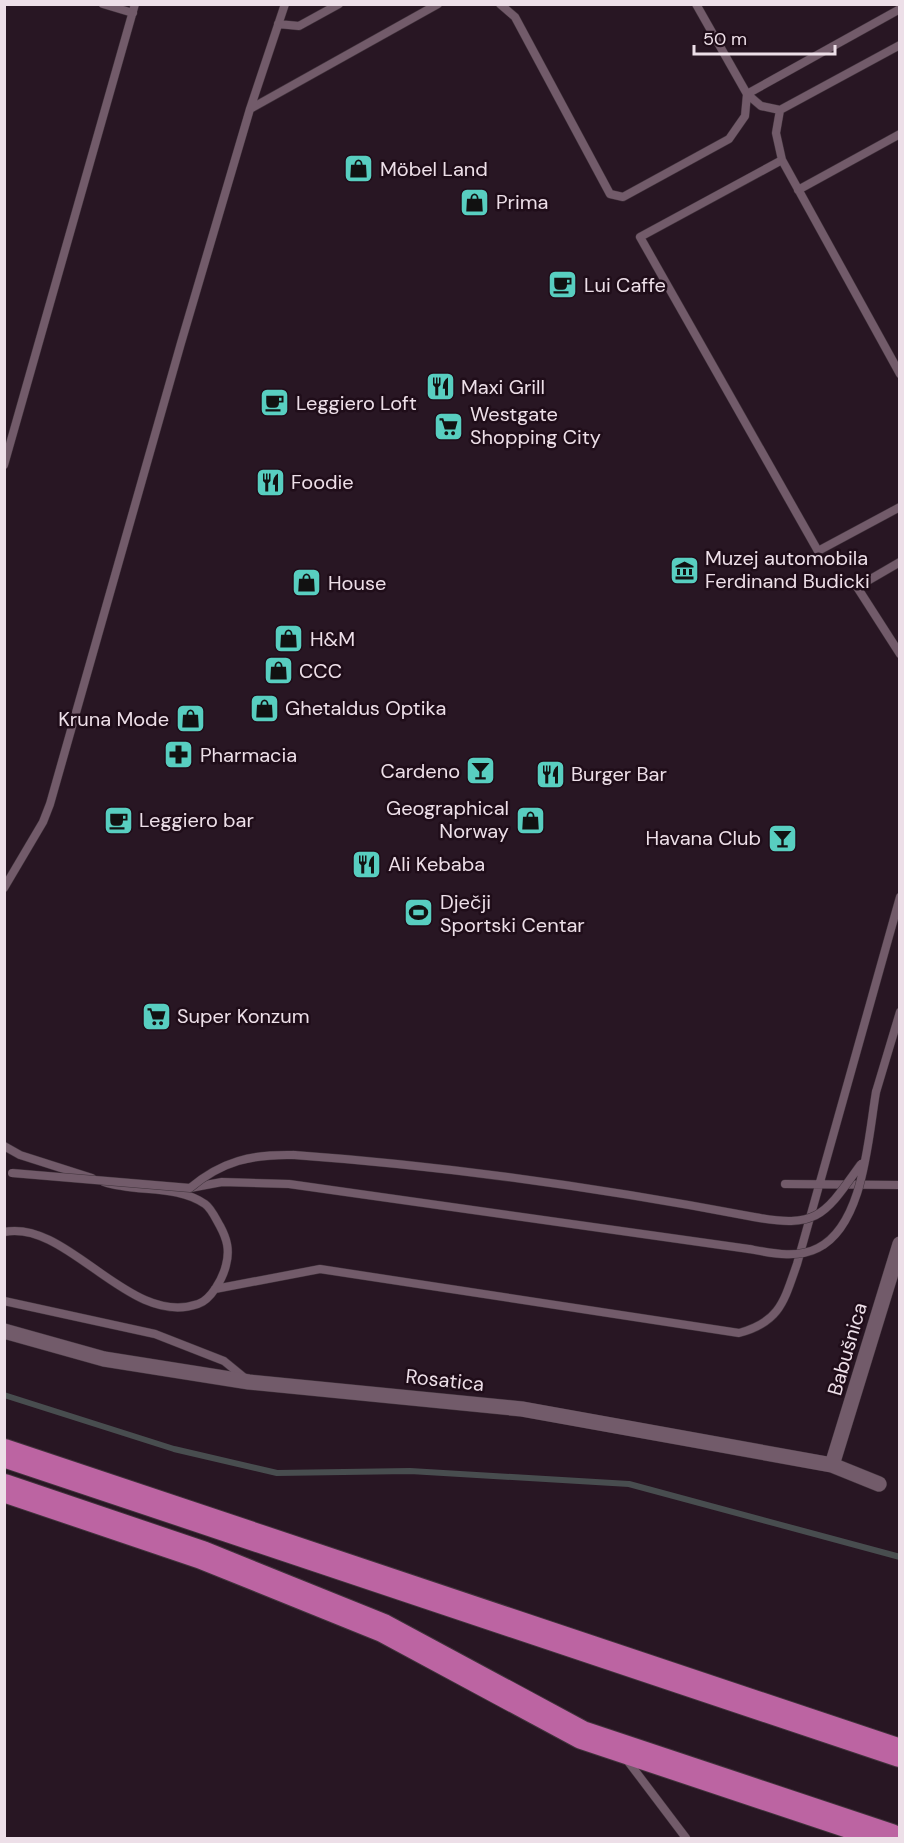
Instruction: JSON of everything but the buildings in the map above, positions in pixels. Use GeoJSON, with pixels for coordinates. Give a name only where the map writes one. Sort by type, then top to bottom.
{"type":"FeatureCollection","features":[{"type":"Feature","properties":{"kind":"highway"},"geometry":{"type":"LineString","coordinates":[[4,1453],[900,1753]]}},
{"type":"Feature","properties":{"kind":"highway"},"geometry":{"type":"LineString","coordinates":[[4,1488],[202,1555],[383,1628],[582,1735],[891,1839]]}},
{"type":"Feature","properties":{"kind":"street","name":"Babušnica"},"geometry":{"type":"LineString","coordinates":[[832,1465],[900,1244]]}},
{"type":"Feature","properties":{"kind":"street","name":"Rosatica"},"geometry":{"type":"LineString","coordinates":[[4,1331],[104,1359],[249,1382],[522,1409],[832,1465],[879,1484]]}},
{"type":"Feature","properties":{"kind":"lane"},"geometry":{"type":"LineString","coordinates":[[103,4],[133,13]]}},
{"type":"Feature","properties":{"kind":"lane"},"geometry":{"type":"LineString","coordinates":[[4,465],[135,4]]}},
{"type":"Feature","properties":{"kind":"lane"},"geometry":{"type":"LineString","coordinates":[[4,888],[43,822],[50,804],[250,109],[285,4]]}},
{"type":"Feature","properties":{"kind":"lane"},"geometry":{"type":"LineString","coordinates":[[278,24],[299,26],[339,4]]}},
{"type":"Feature","properties":{"kind":"lane"},"geometry":{"type":"LineString","coordinates":[[250,109],[438,4]]}},
{"type":"Feature","properties":{"kind":"lane"},"geometry":{"type":"LineString","coordinates":[[500,4],[515,17],[610,194],[623,196],[729,139],[745,116],[747,94]]}},
{"type":"Feature","properties":{"kind":"lane"},"geometry":{"type":"LineString","coordinates":[[696,4],[747,94],[761,106],[780,110],[900,45]]}},
{"type":"Feature","properties":{"kind":"lane"},"geometry":{"type":"LineString","coordinates":[[747,94],[900,9]]}},
{"type":"Feature","properties":{"kind":"lane"},"geometry":{"type":"LineString","coordinates":[[780,110],[776,133],[782,160],[900,374]]}},
{"type":"Feature","properties":{"kind":"lane"},"geometry":{"type":"LineString","coordinates":[[798,190],[900,134]]}},
{"type":"Feature","properties":{"kind":"lane"},"geometry":{"type":"LineString","coordinates":[[782,160],[640,237],[818,551],[900,507]]}},
{"type":"Feature","properties":{"kind":"lane"},"geometry":{"type":"LineString","coordinates":[[900,562],[857,587],[900,654]]}},
{"type":"Feature","properties":{"kind":"lane"},"geometry":{"type":"LineString","coordinates":[[215,1290],[320,1269],[739,1333],[759,1328],[774,1316],[783,1303],[900,897]]}},
{"type":"Feature","properties":{"kind":"lane"},"geometry":{"type":"LineString","coordinates":[[8,1173],[190,1188],[222,1182],[289,1184],[789,1254],[817,1248],[842,1230],[855,1201],[876,1092],[900,1012]]}},
{"type":"Feature","properties":{"kind":"lane"},"geometry":{"type":"LineString","coordinates":[[4,1146],[20,1155],[118,1187],[180,1192],[207,1204],[223,1232],[229,1250],[226,1268],[215,1290],[199,1304],[167,1307],[124,1289],[53,1241],[18,1230],[4,1232]]}},
{"type":"Feature","properties":{"kind":"lane"},"geometry":{"type":"LineString","coordinates":[[190,1188],[207,1174],[231,1163],[261,1154],[294,1155],[399,1162],[625,1193],[795,1223],[818,1216],[832,1204],[863,1161]]}},
{"type":"Feature","properties":{"kind":"lane"},"geometry":{"type":"LineString","coordinates":[[785,1184],[900,1185]]}},
{"type":"Feature","properties":{"kind":"lane"},"geometry":{"type":"LineString","coordinates":[[4,1301],[155,1334],[224,1361],[249,1382]]}},
{"type":"Feature","properties":{"kind":"lane"},"geometry":{"type":"LineString","coordinates":[[617,1747],[686,1839]]}},
{"type":"Feature","properties":{"kind":"waterway"},"geometry":{"type":"LineString","coordinates":[[4,1395],[174,1449],[277,1473],[410,1471],[629,1484],[900,1557]]}},
{"type":"Feature","properties":{"kind":"place","name":"Möbel Land"},"geometry":{"type":"Point","coordinates":[359,169]}},
{"type":"Feature","properties":{"kind":"place","name":"Prima"},"geometry":{"type":"Point","coordinates":[475,202]}},
{"type":"Feature","properties":{"kind":"place","name":"Lui Caffe"},"geometry":{"type":"Point","coordinates":[563,285]}},
{"type":"Feature","properties":{"kind":"place","name":"Maxi Grill"},"geometry":{"type":"Point","coordinates":[440,387]}},
{"type":"Feature","properties":{"kind":"place","name":"Leggiero Loft"},"geometry":{"type":"Point","coordinates":[275,403]}},
{"type":"Feature","properties":{"kind":"place","name":"Westgate Shopping City"},"geometry":{"type":"Point","coordinates":[449,426]}},
{"type":"Feature","properties":{"kind":"place","name":"Foodie"},"geometry":{"type":"Point","coordinates":[270,482]}},
{"type":"Feature","properties":{"kind":"place","name":"Muzej automobila Ferdinand Budicki"},"geometry":{"type":"Point","coordinates":[684,570]}},
{"type":"Feature","properties":{"kind":"place","name":"House"},"geometry":{"type":"Point","coordinates":[307,583]}},
{"type":"Feature","properties":{"kind":"place","name":"H&M"},"geometry":{"type":"Point","coordinates":[289,639]}},
{"type":"Feature","properties":{"kind":"place","name":"CCC"},"geometry":{"type":"Point","coordinates":[278,671]}},
{"type":"Feature","properties":{"kind":"place","name":"Ghetaldus Optika"},"geometry":{"type":"Point","coordinates":[264,708]}},
{"type":"Feature","properties":{"kind":"place","name":"Kruna Mode"},"geometry":{"type":"Point","coordinates":[190,719]}},
{"type":"Feature","properties":{"kind":"place","name":"Pharmacia"},"geometry":{"type":"Point","coordinates":[179,755]}},
{"type":"Feature","properties":{"kind":"place","name":"Cardeno"},"geometry":{"type":"Point","coordinates":[481,771]}},
{"type":"Feature","properties":{"kind":"place","name":"Burger Bar"},"geometry":{"type":"Point","coordinates":[550,774]}},
{"type":"Feature","properties":{"kind":"place","name":"Leggiero bar"},"geometry":{"type":"Point","coordinates":[118,820]}},
{"type":"Feature","properties":{"kind":"place","name":"Geographical Norway"},"geometry":{"type":"Point","coordinates":[530,820]}},
{"type":"Feature","properties":{"kind":"place","name":"Havana Club"},"geometry":{"type":"Point","coordinates":[782,838]}},
{"type":"Feature","properties":{"kind":"place","name":"Ali Kebaba"},"geometry":{"type":"Point","coordinates":[367,864]}},
{"type":"Feature","properties":{"kind":"place","name":"Dječji Sportski Centar"},"geometry":{"type":"Point","coordinates":[419,913]}},
{"type":"Feature","properties":{"kind":"place","name":"Super Konzum"},"geometry":{"type":"Point","coordinates":[156,1016]}}]}
